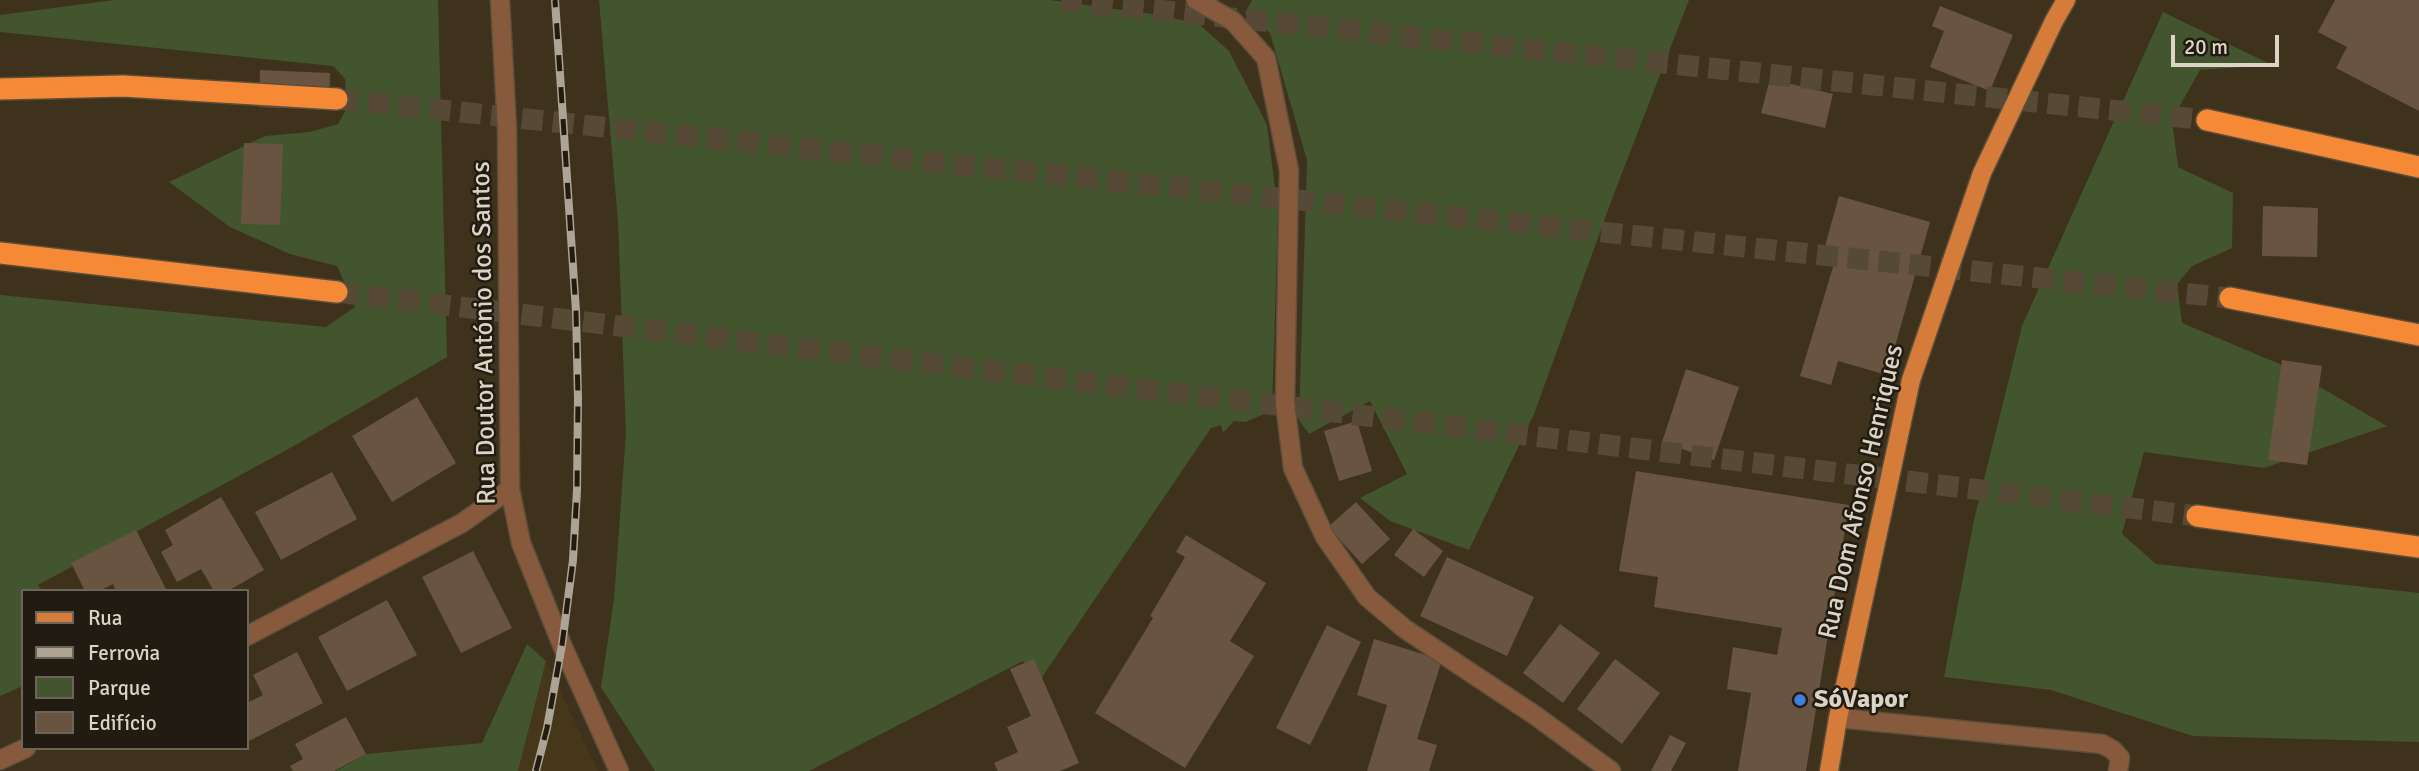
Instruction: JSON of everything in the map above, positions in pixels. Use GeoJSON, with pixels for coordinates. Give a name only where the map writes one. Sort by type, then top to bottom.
{"type":"FeatureCollection","features":[{"type":"Feature","properties":{"kind":"highway"},"geometry":{"type":"LineString","coordinates":[[0,89],[123,86],[337,99]]}},
{"type":"Feature","properties":{"kind":"highway"},"geometry":{"type":"LineString","coordinates":[[2207,120],[2419,167]]}},
{"type":"Feature","properties":{"kind":"highway"},"geometry":{"type":"LineString","coordinates":[[0,253],[337,292]]}},
{"type":"Feature","properties":{"kind":"highway"},"geometry":{"type":"LineString","coordinates":[[2230,298],[2419,335]]}},
{"type":"Feature","properties":{"kind":"highway"},"geometry":{"type":"LineString","coordinates":[[2197,516],[2419,547]]}},
{"type":"Feature","properties":{"kind":"main road","name":"Rua Dom Afonso Henriques"},"geometry":{"type":"LineString","coordinates":[[1829,771],[1911,380],[1982,173],[2066,0]]}},
{"type":"Feature","properties":{"kind":"street","name":"Rua Doutor António dos Santos"},"geometry":{"type":"LineString","coordinates":[[500,0],[507,129],[510,489],[521,543],[562,645],[619,771]]}},
{"type":"Feature","properties":{"kind":"street"},"geometry":{"type":"LineString","coordinates":[[1196,0],[1233,21],[1266,58],[1289,170],[1285,403],[1293,468],[1325,537],[1367,597],[1405,629],[1536,716],[1611,771]]}},
{"type":"Feature","properties":{"kind":"street"},"geometry":{"type":"LineString","coordinates":[[248,635],[462,523],[510,489]]}},
{"type":"Feature","properties":{"kind":"street"},"geometry":{"type":"LineString","coordinates":[[1838,718],[2102,744],[2113,750],[2119,764]]}},
{"type":"Feature","properties":{"kind":"street"},"geometry":{"type":"LineString","coordinates":[[0,760],[22,750]]}},
{"type":"Feature","properties":{"kind":"shaded area"},"geometry":{"type":"Polygon","coordinates":[[[546,661],[598,771],[518,771],[546,661]]]}},
{"type":"Feature","properties":{"kind":"green space"},"geometry":{"type":"Polygon","coordinates":[[[115,0],[438,0],[447,357],[292,447],[38,585],[41,589],[21,589],[21,687],[0,696],[0,295],[326,327],[355,307],[337,266],[290,254],[230,227],[169,182],[265,136],[310,132],[338,124],[347,108],[345,79],[333,66],[0,32],[0,15],[115,0]]]}},
{"type":"Feature","properties":{"kind":"green space"},"geometry":{"type":"Polygon","coordinates":[[[599,0],[1050,0],[1159,15],[1199,24],[1229,51],[1267,125],[1278,212],[1272,411],[1245,422],[1234,421],[1223,433],[1221,425],[1211,428],[1040,680],[1023,661],[809,771],[655,771],[601,687],[614,599],[626,433],[618,222],[599,0]]]}},
{"type":"Feature","properties":{"kind":"green space"},"geometry":{"type":"Polygon","coordinates":[[[1252,0],[1689,0],[1615,191],[1534,414],[1469,550],[1390,521],[1360,498],[1407,474],[1370,401],[1309,434],[1299,420],[1307,160],[1270,33],[1245,13],[1252,0]]]}},
{"type":"Feature","properties":{"kind":"green space"},"geometry":{"type":"Polygon","coordinates":[[[2163,12],[2272,65],[2200,70],[2172,120],[2178,167],[2233,193],[2232,248],[2192,266],[2177,284],[2182,323],[2282,365],[2387,426],[2264,468],[2144,452],[2122,534],[2156,564],[2419,593],[2419,742],[2193,736],[2051,690],[1944,677],[1974,520],[2022,326],[2163,12]]]}},
{"type":"Feature","properties":{"kind":"green space"},"geometry":{"type":"Polygon","coordinates":[[[527,644],[546,661],[518,771],[336,771],[366,754],[482,743],[527,644]]]}},
{"type":"Feature","properties":{"kind":"building"},"geometry":{"type":"Polygon","coordinates":[[[2335,0],[2419,0],[2419,111],[2336,68],[2347,47],[2318,32],[2335,0]]]}},
{"type":"Feature","properties":{"kind":"building"},"geometry":{"type":"Polygon","coordinates":[[[1940,6],[2013,35],[1990,91],[1930,67],[1944,31],[1932,26],[1940,6]]]}},
{"type":"Feature","properties":{"kind":"building"},"geometry":{"type":"Polygon","coordinates":[[[260,70],[330,73],[329,110],[259,107],[260,70]]]}},
{"type":"Feature","properties":{"kind":"building"},"geometry":{"type":"Polygon","coordinates":[[[1770,79],[1833,94],[1825,128],[1761,113],[1770,79]]]}},
{"type":"Feature","properties":{"kind":"building"},"geometry":{"type":"Polygon","coordinates":[[[244,143],[283,144],[280,225],[241,224],[244,143]]]}},
{"type":"Feature","properties":{"kind":"building"},"geometry":{"type":"Polygon","coordinates":[[[1839,196],[1930,222],[1887,375],[1838,361],[1831,385],[1800,376],[1836,257],[1823,253],[1839,196]]]}},
{"type":"Feature","properties":{"kind":"building"},"geometry":{"type":"Polygon","coordinates":[[[2263,206],[2318,208],[2317,257],[2262,256],[2263,206]]]}},
{"type":"Feature","properties":{"kind":"building"},"geometry":{"type":"Polygon","coordinates":[[[2282,360],[2322,366],[2307,465],[2268,460],[2282,360]]]}},
{"type":"Feature","properties":{"kind":"building"},"geometry":{"type":"Polygon","coordinates":[[[1686,369],[1739,387],[1714,460],[1662,442],[1686,369]]]}},
{"type":"Feature","properties":{"kind":"building"},"geometry":{"type":"Polygon","coordinates":[[[417,397],[456,463],[392,502],[352,436],[417,397]]]}},
{"type":"Feature","properties":{"kind":"building"},"geometry":{"type":"Polygon","coordinates":[[[1357,421],[1372,471],[1339,481],[1324,431],[1357,421]]]}},
{"type":"Feature","properties":{"kind":"building"},"geometry":{"type":"Polygon","coordinates":[[[1636,471],[1849,505],[1806,771],[1738,771],[1751,693],[1727,689],[1733,647],[1777,655],[1782,628],[1654,607],[1658,577],[1619,571],[1636,471]]]}},
{"type":"Feature","properties":{"kind":"building"},"geometry":{"type":"Polygon","coordinates":[[[332,472],[357,519],[281,560],[255,512],[332,472]]]}},
{"type":"Feature","properties":{"kind":"building"},"geometry":{"type":"Polygon","coordinates":[[[221,497],[264,570],[231,589],[213,589],[201,569],[177,582],[161,552],[173,545],[165,530],[221,497]]]}},
{"type":"Feature","properties":{"kind":"building"},"geometry":{"type":"Polygon","coordinates":[[[1356,502],[1390,539],[1362,564],[1328,527],[1356,502]]]}},
{"type":"Feature","properties":{"kind":"building"},"geometry":{"type":"Polygon","coordinates":[[[1413,529],[1443,551],[1424,577],[1394,555],[1413,529]]]}},
{"type":"Feature","properties":{"kind":"building"},"geometry":{"type":"Polygon","coordinates":[[[136,530],[166,589],[115,589],[113,584],[103,589],[84,589],[71,563],[136,530]]]}},
{"type":"Feature","properties":{"kind":"building"},"geometry":{"type":"Polygon","coordinates":[[[1186,535],[1266,583],[1230,641],[1254,656],[1185,768],[1095,713],[1153,618],[1150,616],[1185,557],[1176,552],[1186,535]]]}},
{"type":"Feature","properties":{"kind":"building"},"geometry":{"type":"Polygon","coordinates":[[[473,551],[512,628],[461,653],[422,577],[473,551]]]}},
{"type":"Feature","properties":{"kind":"building"},"geometry":{"type":"Polygon","coordinates":[[[1447,557],[1534,597],[1507,656],[1420,616],[1447,557]]]}},
{"type":"Feature","properties":{"kind":"building"},"geometry":{"type":"Polygon","coordinates":[[[387,600],[417,655],[347,691],[318,637],[387,600]]]}},
{"type":"Feature","properties":{"kind":"building"},"geometry":{"type":"Polygon","coordinates":[[[1560,624],[1600,653],[1563,703],[1523,673],[1560,624]]]}},
{"type":"Feature","properties":{"kind":"building"},"geometry":{"type":"Polygon","coordinates":[[[1327,625],[1361,642],[1310,745],[1276,728],[1327,625]]]}},
{"type":"Feature","properties":{"kind":"building"},"geometry":{"type":"Polygon","coordinates":[[[1374,639],[1442,660],[1417,739],[1437,745],[1429,771],[1367,771],[1387,705],[1357,695],[1374,639]]]}},
{"type":"Feature","properties":{"kind":"building"},"geometry":{"type":"Polygon","coordinates":[[[297,652],[323,703],[248,741],[248,702],[263,695],[253,675],[297,652]]]}},
{"type":"Feature","properties":{"kind":"building"},"geometry":{"type":"Polygon","coordinates":[[[1034,659],[1079,763],[1060,771],[998,771],[994,763],[1018,752],[1007,727],[1031,716],[1010,669],[1034,659]]]}},
{"type":"Feature","properties":{"kind":"building"},"geometry":{"type":"Polygon","coordinates":[[[1615,659],[1660,693],[1622,744],[1577,709],[1615,659]]]}},
{"type":"Feature","properties":{"kind":"building"},"geometry":{"type":"Polygon","coordinates":[[[346,717],[366,754],[334,771],[293,771],[290,766],[303,759],[295,744],[346,717]]]}},
{"type":"Feature","properties":{"kind":"building"},"geometry":{"type":"Polygon","coordinates":[[[1670,735],[1686,743],[1671,771],[1651,771],[1670,735]]]}},
{"type":"Feature","properties":{"kind":"tunnel"},"geometry":{"type":"LineString","coordinates":[[1061,0],[2207,120]]}},
{"type":"Feature","properties":{"kind":"tunnel"},"geometry":{"type":"LineString","coordinates":[[337,99],[2230,298]]}},
{"type":"Feature","properties":{"kind":"tunnel"},"geometry":{"type":"LineString","coordinates":[[337,292],[2197,516]]}},
{"type":"Feature","properties":{"kind":"railway"},"geometry":{"type":"LineString","coordinates":[[536,771],[562,645],[573,560],[577,490],[576,311],[555,0]]}},
{"type":"Feature","properties":{"kind":"place","name":"SóVapor"},"geometry":{"type":"Point","coordinates":[1800,700]}}]}
